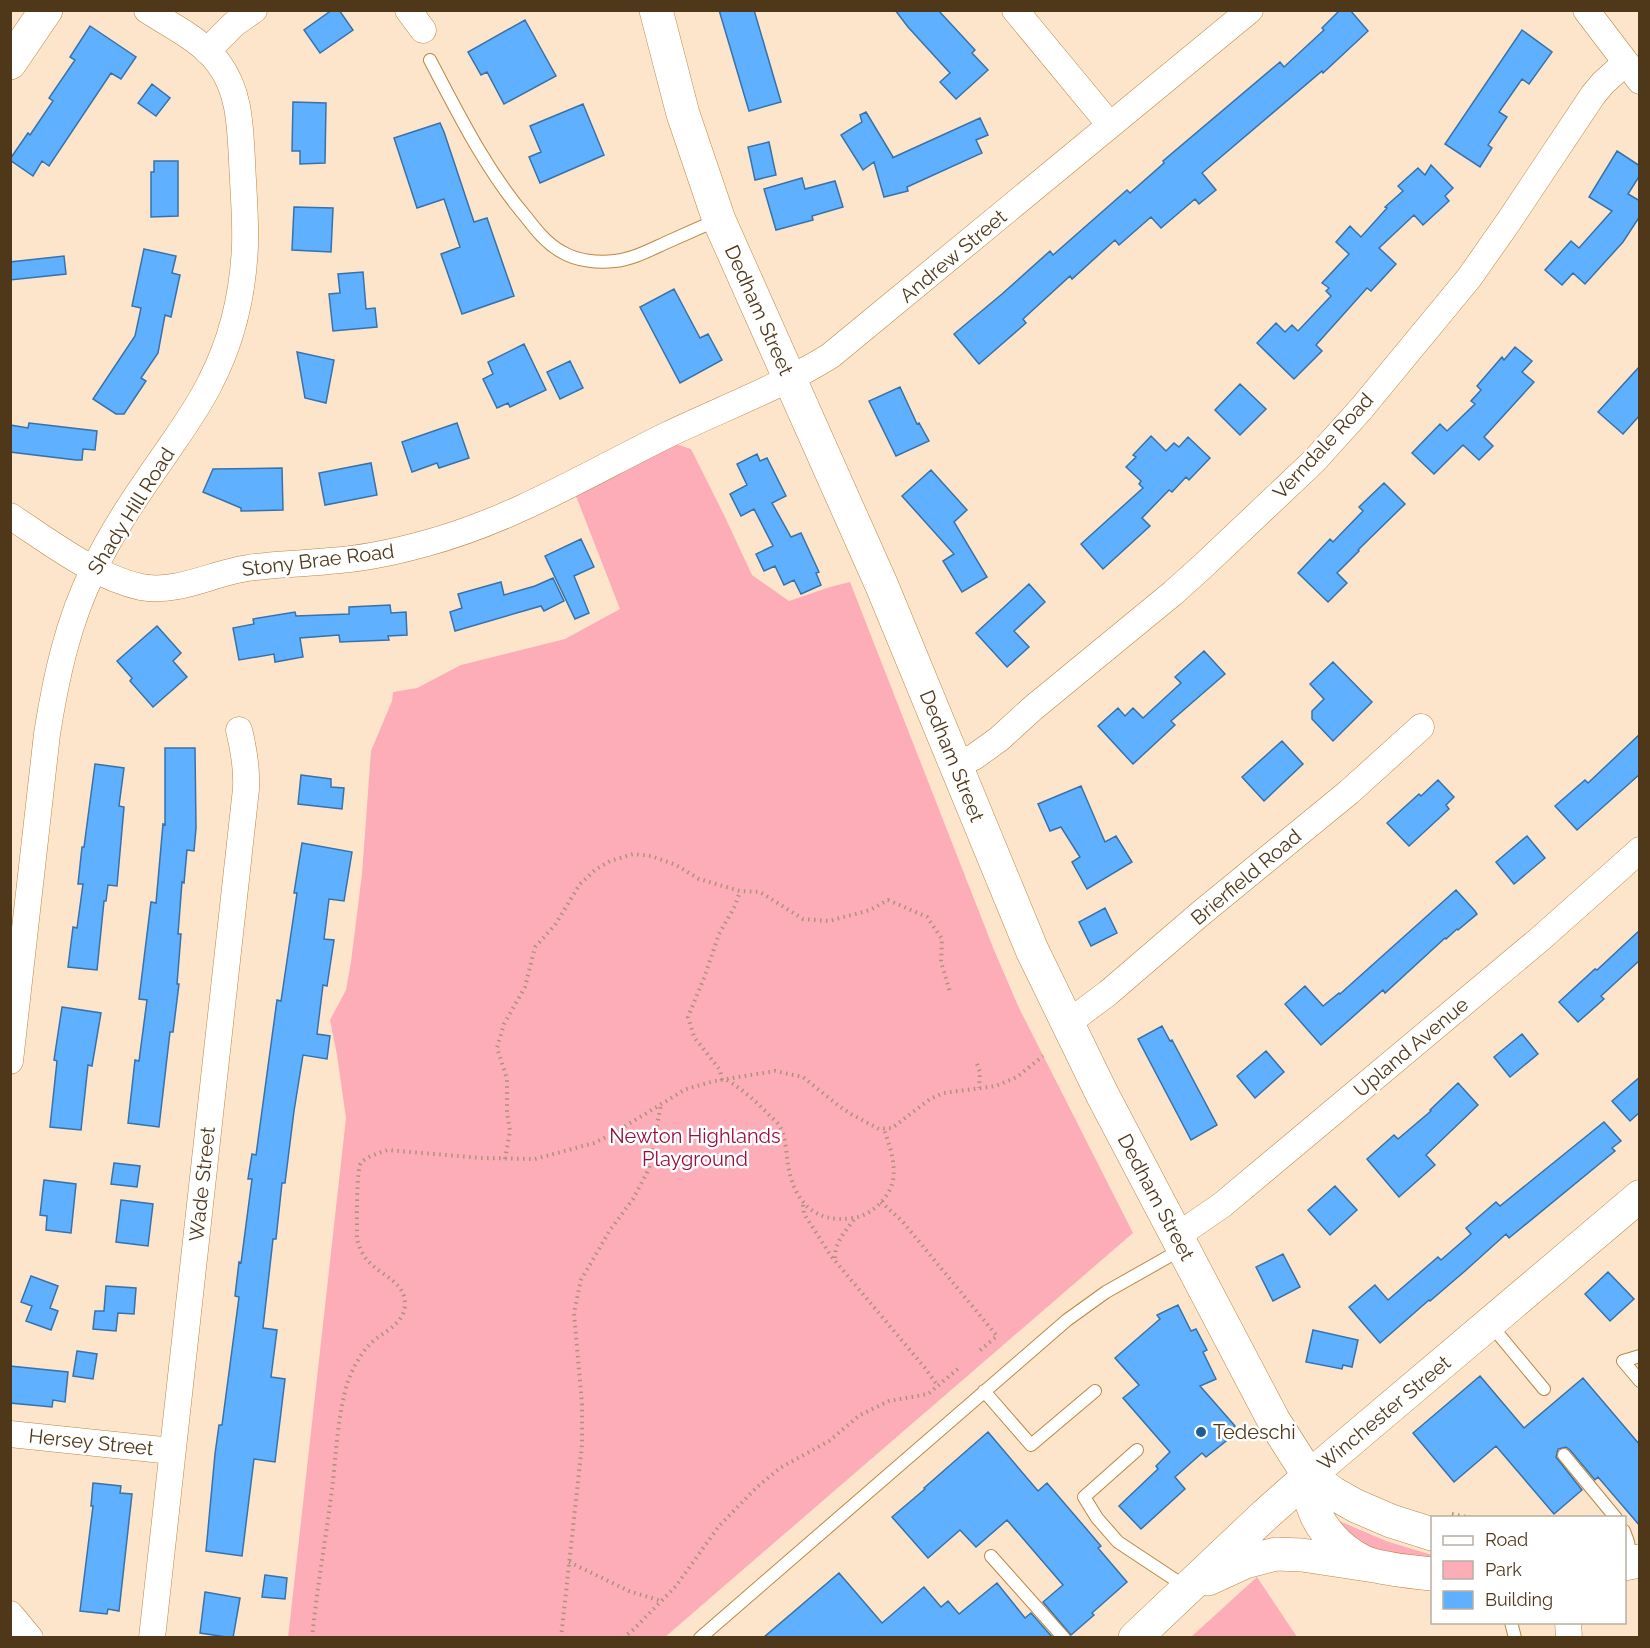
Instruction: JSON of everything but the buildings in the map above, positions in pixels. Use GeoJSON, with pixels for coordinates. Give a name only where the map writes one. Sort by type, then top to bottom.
{"type":"FeatureCollection","features":[{"type":"Feature","properties":{"kind":"main road"},"geometry":{"type":"LineString","coordinates":[[10,63],[46,10]]}},
{"type":"Feature","properties":{"kind":"main road","name":"Dedham Street"},"geometry":{"type":"LineString","coordinates":[[656,10],[683,114],[718,220],[882,586],[1032,950],[1102,1094],[1274,1421],[1309,1476]]}},
{"type":"Feature","properties":{"kind":"main road"},"geometry":{"type":"LineString","coordinates":[[1309,1476],[1356,1506],[1391,1521],[1431,1534]]}},
{"type":"Feature","properties":{"kind":"main road"},"geometry":{"type":"LineString","coordinates":[[1309,1476],[1312,1505],[1325,1529],[1349,1554],[1381,1567]]}},
{"type":"Feature","properties":{"kind":"main road","name":"Winchester Street"},"geometry":{"type":"LineString","coordinates":[[1135,1638],[1309,1476]]}},
{"type":"Feature","properties":{"kind":"main road"},"geometry":{"type":"LineString","coordinates":[[1187,1588],[1245,1562],[1276,1554],[1302,1555],[1431,1574]]}},
{"type":"Feature","properties":{"kind":"street","name":"Shady Hill Road"},"geometry":{"type":"LineString","coordinates":[[10,1061],[46,734],[54,691],[72,623],[94,569],[128,508],[186,424],[211,382],[221,360],[236,309],[245,248],[240,125],[234,93],[228,78],[219,63],[207,51],[147,10]]}},
{"type":"Feature","properties":{"kind":"street"},"geometry":{"type":"LineString","coordinates":[[207,51],[234,24],[254,10]]}},
{"type":"Feature","properties":{"kind":"street"},"geometry":{"type":"LineString","coordinates":[[1015,10],[1110,125]]}},
{"type":"Feature","properties":{"kind":"street","name":"Andrew Street"},"geometry":{"type":"LineString","coordinates":[[790,379],[830,357],[847,344],[1250,10]]}},
{"type":"Feature","properties":{"kind":"street"},"geometry":{"type":"LineString","coordinates":[[1586,10],[1632,72]]}},
{"type":"Feature","properties":{"kind":"street","name":"Verndale Road"},"geometry":{"type":"LineString","coordinates":[[955,765],[974,757],[999,739],[1042,700],[1146,615],[1203,566],[1314,461],[1469,278],[1593,95],[1603,83],[1632,72]]}},
{"type":"Feature","properties":{"kind":"street","name":"Stony Brae Road"},"geometry":{"type":"LineString","coordinates":[[10,516],[94,569],[126,583],[144,587],[178,586],[245,568],[362,557],[426,544],[501,517],[672,433],[790,379]]}},
{"type":"Feature","properties":{"kind":"street","name":"Brierfield Road"},"geometry":{"type":"LineString","coordinates":[[1066,1021],[1080,1014],[1108,993],[1421,728]]}},
{"type":"Feature","properties":{"kind":"street","name":"Wade Street"},"geometry":{"type":"LineString","coordinates":[[152,1638],[246,789],[246,762],[239,730]]}},
{"type":"Feature","properties":{"kind":"street","name":"Upland Avenue"},"geometry":{"type":"LineString","coordinates":[[1180,1242],[1540,939],[1640,850]]}},
{"type":"Feature","properties":{"kind":"street","name":"Winchester Street"},"geometry":{"type":"LineString","coordinates":[[1309,1476],[1640,1196]]}},
{"type":"Feature","properties":{"kind":"street","name":"Hersey Street"},"geometry":{"type":"LineString","coordinates":[[10,1434],[172,1451]]}},
{"type":"Feature","properties":{"kind":"street"},"geometry":{"type":"LineString","coordinates":[[10,1614],[30,1638]]}},
{"type":"Feature","properties":{"kind":"lane"},"geometry":{"type":"LineString","coordinates":[[430,60],[495,177],[537,231],[561,252],[588,260],[617,261],[651,250],[718,220]]}},
{"type":"Feature","properties":{"kind":"lane"},"geometry":{"type":"LineString","coordinates":[[700,1638],[1067,1320],[1180,1242]]}},
{"type":"Feature","properties":{"kind":"lane"},"geometry":{"type":"LineString","coordinates":[[1489,1323],[1544,1389]]}},
{"type":"Feature","properties":{"kind":"lane"},"geometry":{"type":"LineString","coordinates":[[1640,1356],[1623,1361],[1640,1381]]}},
{"type":"Feature","properties":{"kind":"lane"},"geometry":{"type":"LineString","coordinates":[[984,1391],[1031,1445],[1095,1390]]}},
{"type":"Feature","properties":{"kind":"lane"},"geometry":{"type":"LineString","coordinates":[[1137,1450],[1084,1497],[1096,1518],[1118,1542],[1187,1588]]}},
{"type":"Feature","properties":{"kind":"lane"},"geometry":{"type":"LineString","coordinates":[[1564,1455],[1614,1516]]}},
{"type":"Feature","properties":{"kind":"lane"},"geometry":{"type":"LineString","coordinates":[[991,1557],[1064,1638]]}},
{"type":"Feature","properties":{"kind":"path"},"geometry":{"type":"LineString","coordinates":[[505,1159],[510,1131],[507,1113],[507,1079],[497,1048],[504,1024],[525,987],[535,947],[555,925],[580,884],[595,870],[610,861],[633,854],[651,856],[676,865],[699,879],[740,891],[760,892],[803,919],[829,921],[870,909],[888,900],[927,917],[942,939],[941,962],[950,992]]}},
{"type":"Feature","properties":{"kind":"path"},"geometry":{"type":"LineString","coordinates":[[740,891],[735,906],[719,934],[688,1017],[694,1037],[720,1070],[724,1080],[742,1089],[778,1124],[794,1187],[804,1205],[819,1216],[839,1219],[855,1218],[881,1202],[891,1186],[894,1171],[891,1149],[884,1129]]}},
{"type":"Feature","properties":{"kind":"path"},"geometry":{"type":"LineString","coordinates":[[312,1638],[336,1450],[349,1380],[364,1351],[398,1322],[405,1306],[400,1288],[368,1261],[358,1245],[358,1190],[362,1163],[377,1153],[387,1150],[505,1159],[535,1159],[594,1143],[686,1089],[758,1072],[775,1071],[803,1077],[839,1106],[879,1129],[892,1128],[930,1099],[943,1093],[996,1086],[1017,1077],[1043,1056]]}},
{"type":"Feature","properties":{"kind":"path"},"geometry":{"type":"LineString","coordinates":[[977,1064],[980,1072],[980,1088]]}},
{"type":"Feature","properties":{"kind":"path"},"geometry":{"type":"LineString","coordinates":[[561,1638],[582,1445],[582,1404],[574,1313],[578,1291],[581,1280],[610,1230],[633,1199],[649,1169],[661,1104]]}},
{"type":"Feature","properties":{"kind":"path"},"geometry":{"type":"LineString","coordinates":[[881,1202],[902,1221],[997,1336],[977,1353]]}},
{"type":"Feature","properties":{"kind":"path"},"geometry":{"type":"LineString","coordinates":[[804,1205],[804,1214],[834,1259],[938,1386]]}},
{"type":"Feature","properties":{"kind":"path"},"geometry":{"type":"LineString","coordinates":[[834,1259],[838,1241],[855,1218]]}},
{"type":"Feature","properties":{"kind":"path"},"geometry":{"type":"LineString","coordinates":[[623,1638],[676,1586],[730,1514],[780,1468],[829,1441],[860,1415],[889,1401],[928,1394],[959,1368]]}},
{"type":"Feature","properties":{"kind":"path"},"geometry":{"type":"LineString","coordinates":[[569,1562],[629,1591],[661,1601]]}},
{"type":"Feature","properties":{"kind":"green space","name":"Newton Highlands Playground"},"geometry":{"type":"Polygon","coordinates":[[[670,442],[691,449],[752,575],[789,601],[850,582],[994,950],[1019,1008],[1133,1233],[665,1637],[288,1638],[346,1118],[330,1020],[346,990],[351,962],[362,874],[371,751],[392,701],[393,692],[417,688],[461,665],[565,639],[620,609],[576,496],[670,442]]]}},
{"type":"Feature","properties":{"kind":"green space"},"geometry":{"type":"Polygon","coordinates":[[[1337,1520],[1386,1541],[1431,1555],[1431,1562],[1360,1546],[1337,1520]]]}},
{"type":"Feature","properties":{"kind":"green space"},"geometry":{"type":"Polygon","coordinates":[[[1257,1577],[1297,1637],[1191,1637],[1257,1577]]]}},
{"type":"Feature","properties":{"kind":"place","name":"Tedeschi"},"geometry":{"type":"Point","coordinates":[1201,1432]}}]}
